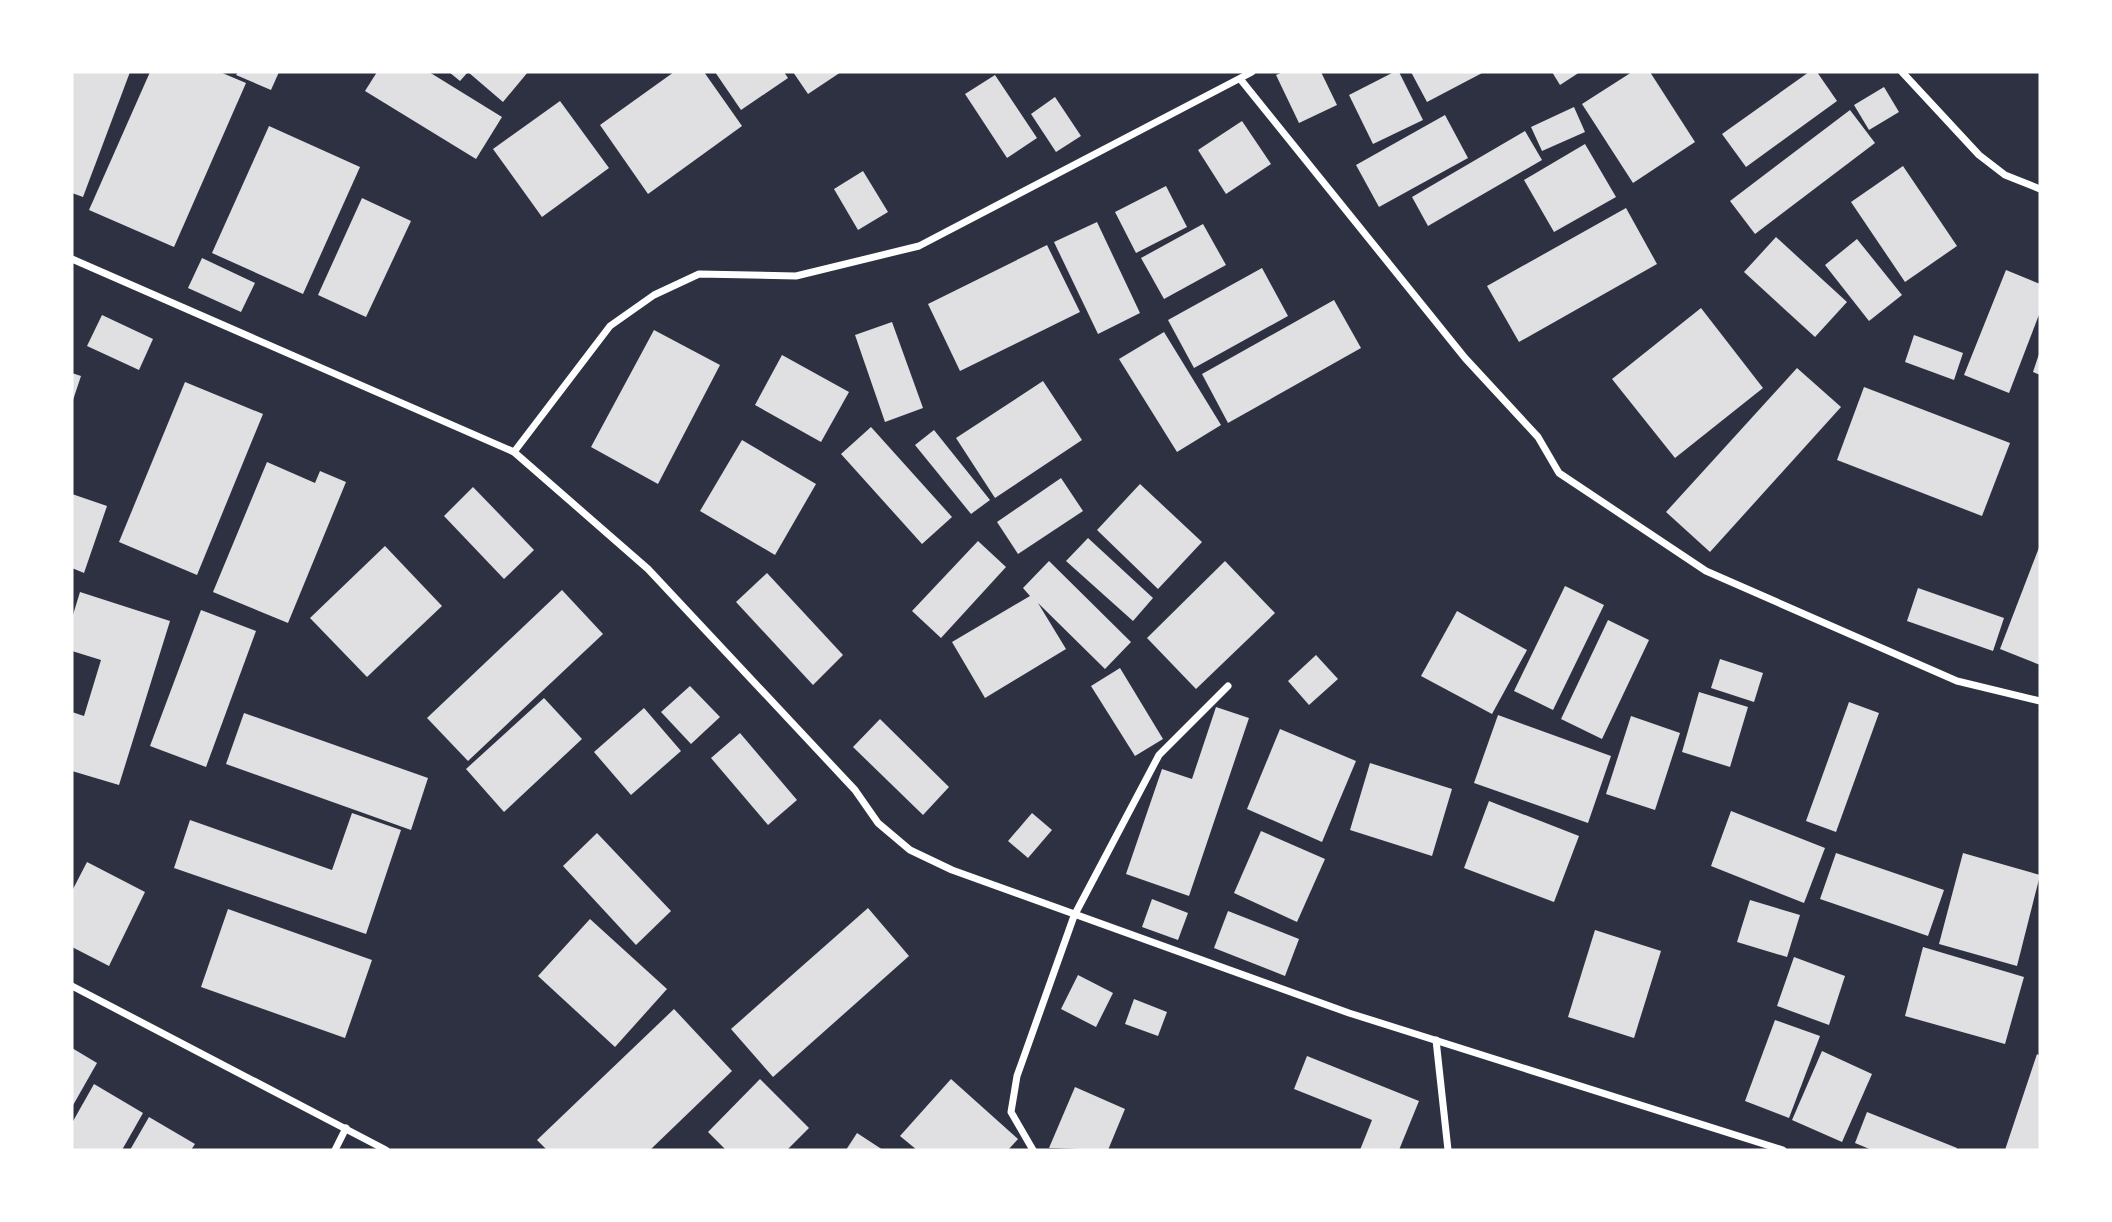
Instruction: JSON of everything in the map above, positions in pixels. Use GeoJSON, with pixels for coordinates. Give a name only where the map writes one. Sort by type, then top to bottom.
{"type":"FeatureCollection","features":[{"type":"Feature","properties":{"kind":"street"},"geometry":{"type":"LineString","coordinates":[[514,452],[610,326],[654,295],[699,274],[796,276],[919,246],[1252,72]]}},
{"type":"Feature","properties":{"kind":"street"},"geometry":{"type":"LineString","coordinates":[[1902,72],[1979,155],[2005,176],[2040,189]]}},
{"type":"Feature","properties":{"kind":"street"},"geometry":{"type":"LineString","coordinates":[[1241,80],[1465,358],[1538,437],[1559,473],[1706,571],[1957,681],[2040,701]]}},
{"type":"Feature","properties":{"kind":"street"},"geometry":{"type":"LineString","coordinates":[[72,259],[514,452],[648,569],[855,790],[878,823],[911,850],[952,870],[1074,916],[1436,1040],[1763,1147],[1783,1150]]}},
{"type":"Feature","properties":{"kind":"street"},"geometry":{"type":"LineString","coordinates":[[1034,1150],[1011,1112],[1017,1076],[1074,916],[1159,755],[1228,686]]}},
{"type":"Feature","properties":{"kind":"street"},"geometry":{"type":"LineString","coordinates":[[72,986],[386,1150]]}},
{"type":"Feature","properties":{"kind":"street"},"geometry":{"type":"LineString","coordinates":[[1436,1040],[1448,1150]]}},
{"type":"Feature","properties":{"kind":"street"},"geometry":{"type":"LineString","coordinates":[[335,1150],[346,1128]]}},
{"type":"Feature","properties":{"kind":"building"},"geometry":{"type":"Polygon","coordinates":[[[72,72],[130,72],[83,197],[72,193],[72,72]]]}},
{"type":"Feature","properties":{"kind":"building"},"geometry":{"type":"Polygon","coordinates":[[[150,72],[220,72],[246,83],[174,247],[89,210],[150,72]]]}},
{"type":"Feature","properties":{"kind":"building"},"geometry":{"type":"Polygon","coordinates":[[[238,72],[279,72],[271,90],[236,75],[238,72]]]}},
{"type":"Feature","properties":{"kind":"building"},"geometry":{"type":"Polygon","coordinates":[[[377,72],[429,72],[502,117],[476,159],[365,91],[377,72]]]}},
{"type":"Feature","properties":{"kind":"building"},"geometry":{"type":"Polygon","coordinates":[[[449,72],[468,72],[460,81],[449,72]]]}},
{"type":"Feature","properties":{"kind":"building"},"geometry":{"type":"Polygon","coordinates":[[[468,72],[528,72],[503,102],[468,72]]]}},
{"type":"Feature","properties":{"kind":"building"},"geometry":{"type":"Polygon","coordinates":[[[674,72],[704,72],[742,126],[648,194],[600,125],[674,72]]]}},
{"type":"Feature","properties":{"kind":"building"},"geometry":{"type":"Polygon","coordinates":[[[715,72],[784,72],[788,78],[741,110],[715,72]]]}},
{"type":"Feature","properties":{"kind":"building"},"geometry":{"type":"Polygon","coordinates":[[[793,72],[841,72],[808,94],[793,72]]]}},
{"type":"Feature","properties":{"kind":"building"},"geometry":{"type":"Polygon","coordinates":[[[1283,72],[1321,72],[1337,105],[1299,123],[1276,75],[1283,72]]]}},
{"type":"Feature","properties":{"kind":"building"},"geometry":{"type":"Polygon","coordinates":[[[1399,72],[1423,120],[1373,144],[1349,95],[1399,72]]]}},
{"type":"Feature","properties":{"kind":"building"},"geometry":{"type":"Polygon","coordinates":[[[1411,72],[1484,72],[1427,102],[1411,72]]]}},
{"type":"Feature","properties":{"kind":"building"},"geometry":{"type":"Polygon","coordinates":[[[1552,72],[1580,72],[1560,85],[1552,72]]]}},
{"type":"Feature","properties":{"kind":"building"},"geometry":{"type":"Polygon","coordinates":[[[1632,72],[1650,72],[1695,142],[1633,183],[1582,104],[1632,72]]]}},
{"type":"Feature","properties":{"kind":"building"},"geometry":{"type":"Polygon","coordinates":[[[1809,72],[1817,72],[1837,101],[1746,167],[1722,134],[1809,72]]]}},
{"type":"Feature","properties":{"kind":"building"},"geometry":{"type":"Polygon","coordinates":[[[995,75],[1037,138],[1007,158],[965,94],[995,75]]]}},
{"type":"Feature","properties":{"kind":"building"},"geometry":{"type":"Polygon","coordinates":[[[1884,87],[1899,112],[1869,130],[1854,105],[1884,87]]]}},
{"type":"Feature","properties":{"kind":"building"},"geometry":{"type":"Polygon","coordinates":[[[1055,97],[1081,136],[1056,152],[1031,114],[1055,97]]]}},
{"type":"Feature","properties":{"kind":"building"},"geometry":{"type":"Polygon","coordinates":[[[560,101],[609,168],[542,217],[493,149],[560,101]]]}},
{"type":"Feature","properties":{"kind":"building"},"geometry":{"type":"Polygon","coordinates":[[[1574,107],[1585,132],[1542,151],[1531,127],[1574,107]]]}},
{"type":"Feature","properties":{"kind":"building"},"geometry":{"type":"Polygon","coordinates":[[[1850,110],[1875,143],[1755,234],[1730,201],[1850,110]]]}},
{"type":"Feature","properties":{"kind":"building"},"geometry":{"type":"Polygon","coordinates":[[[1445,115],[1468,158],[1379,207],[1356,165],[1445,115]]]}},
{"type":"Feature","properties":{"kind":"building"},"geometry":{"type":"Polygon","coordinates":[[[1242,121],[1271,164],[1226,194],[1198,150],[1242,121]]]}},
{"type":"Feature","properties":{"kind":"building"},"geometry":{"type":"Polygon","coordinates":[[[269,126],[360,167],[303,294],[212,253],[269,126]]]}},
{"type":"Feature","properties":{"kind":"building"},"geometry":{"type":"Polygon","coordinates":[[[1525,131],[1542,160],[1428,226],[1412,197],[1525,131]]]}},
{"type":"Feature","properties":{"kind":"building"},"geometry":{"type":"Polygon","coordinates":[[[1585,144],[1616,197],[1554,232],[1524,180],[1585,144]]]}},
{"type":"Feature","properties":{"kind":"building"},"geometry":{"type":"Polygon","coordinates":[[[1903,166],[1957,246],[1905,282],[1851,202],[1903,166]]]}},
{"type":"Feature","properties":{"kind":"building"},"geometry":{"type":"Polygon","coordinates":[[[863,171],[888,212],[858,230],[834,189],[863,171]]]}},
{"type":"Feature","properties":{"kind":"building"},"geometry":{"type":"Polygon","coordinates":[[[1166,186],[1187,227],[1136,253],[1115,212],[1166,186]]]}},
{"type":"Feature","properties":{"kind":"building"},"geometry":{"type":"Polygon","coordinates":[[[362,198],[411,221],[366,317],[318,295],[362,198]]]}},
{"type":"Feature","properties":{"kind":"building"},"geometry":{"type":"Polygon","coordinates":[[[1626,208],[1657,264],[1519,342],[1487,286],[1626,208]]]}},
{"type":"Feature","properties":{"kind":"building"},"geometry":{"type":"Polygon","coordinates":[[[1097,222],[1140,313],[1098,334],[1054,242],[1097,222]]]}},
{"type":"Feature","properties":{"kind":"building"},"geometry":{"type":"Polygon","coordinates":[[[1203,224],[1226,265],[1164,299],[1141,258],[1203,224]]]}},
{"type":"Feature","properties":{"kind":"building"},"geometry":{"type":"Polygon","coordinates":[[[1776,237],[1847,302],[1815,337],[1744,272],[1776,237]]]}},
{"type":"Feature","properties":{"kind":"building"},"geometry":{"type":"Polygon","coordinates":[[[1857,239],[1902,295],[1869,321],[1825,265],[1857,239]]]}},
{"type":"Feature","properties":{"kind":"building"},"geometry":{"type":"Polygon","coordinates":[[[1047,245],[1080,312],[960,371],[928,304],[1047,245]]]}},
{"type":"Feature","properties":{"kind":"building"},"geometry":{"type":"Polygon","coordinates":[[[202,258],[255,283],[241,312],[188,288],[202,258]]]}},
{"type":"Feature","properties":{"kind":"building"},"geometry":{"type":"Polygon","coordinates":[[[1262,268],[1288,316],[1194,368],[1168,320],[1262,268]]]}},
{"type":"Feature","properties":{"kind":"building"},"geometry":{"type":"Polygon","coordinates":[[[2006,270],[2040,284],[2040,312],[2009,393],[1964,375],[2006,270]]]}},
{"type":"Feature","properties":{"kind":"building"},"geometry":{"type":"Polygon","coordinates":[[[1334,300],[1361,348],[1228,423],[1202,374],[1334,300]]]}},
{"type":"Feature","properties":{"kind":"building"},"geometry":{"type":"Polygon","coordinates":[[[1701,308],[1763,388],[1675,458],[1612,379],[1701,308]]]}},
{"type":"Feature","properties":{"kind":"building"},"geometry":{"type":"Polygon","coordinates":[[[102,315],[153,339],[139,370],[87,346],[102,315]]]}},
{"type":"Feature","properties":{"kind":"building"},"geometry":{"type":"Polygon","coordinates":[[[892,322],[923,408],[885,422],[855,335],[892,322]]]}},
{"type":"Feature","properties":{"kind":"building"},"geometry":{"type":"Polygon","coordinates":[[[654,330],[720,365],[658,484],[591,447],[654,330]]]}},
{"type":"Feature","properties":{"kind":"building"},"geometry":{"type":"Polygon","coordinates":[[[1164,332],[1221,425],[1177,452],[1119,359],[1164,332]]]}},
{"type":"Feature","properties":{"kind":"building"},"geometry":{"type":"Polygon","coordinates":[[[1914,335],[1963,353],[1954,380],[1905,362],[1914,335]]]}},
{"type":"Feature","properties":{"kind":"building"},"geometry":{"type":"Polygon","coordinates":[[[2040,351],[2040,375],[2033,372],[2040,351]]]}},
{"type":"Feature","properties":{"kind":"building"},"geometry":{"type":"Polygon","coordinates":[[[782,355],[849,392],[821,442],[755,405],[782,355]]]}},
{"type":"Feature","properties":{"kind":"building"},"geometry":{"type":"Polygon","coordinates":[[[1797,368],[1841,407],[1710,552],[1666,512],[1797,368]]]}},
{"type":"Feature","properties":{"kind":"building"},"geometry":{"type":"Polygon","coordinates":[[[72,373],[81,376],[72,403],[72,373]]]}},
{"type":"Feature","properties":{"kind":"building"},"geometry":{"type":"Polygon","coordinates":[[[1043,381],[1082,440],[995,498],[956,438],[1043,381]]]}},
{"type":"Feature","properties":{"kind":"building"},"geometry":{"type":"Polygon","coordinates":[[[185,382],[263,414],[197,575],[119,542],[185,382]]]}},
{"type":"Feature","properties":{"kind":"building"},"geometry":{"type":"Polygon","coordinates":[[[1864,387],[2010,443],[1982,516],[1837,460],[1864,387]]]}},
{"type":"Feature","properties":{"kind":"building"},"geometry":{"type":"Polygon","coordinates":[[[871,427],[952,517],[922,544],[841,454],[871,427]]]}},
{"type":"Feature","properties":{"kind":"building"},"geometry":{"type":"Polygon","coordinates":[[[934,430],[990,500],[971,514],[915,445],[934,430]]]}},
{"type":"Feature","properties":{"kind":"building"},"geometry":{"type":"Polygon","coordinates":[[[742,440],[816,484],[775,555],[700,511],[742,440]]]}},
{"type":"Feature","properties":{"kind":"building"},"geometry":{"type":"Polygon","coordinates":[[[267,462],[315,483],[320,471],[346,482],[288,623],[213,592],[267,462]]]}},
{"type":"Feature","properties":{"kind":"building"},"geometry":{"type":"Polygon","coordinates":[[[1061,478],[1083,511],[1018,554],[997,522],[1061,478]]]}},
{"type":"Feature","properties":{"kind":"building"},"geometry":{"type":"Polygon","coordinates":[[[1140,484],[1202,542],[1158,589],[1097,530],[1140,484]]]}},
{"type":"Feature","properties":{"kind":"building"},"geometry":{"type":"Polygon","coordinates":[[[473,487],[534,550],[504,579],[444,516],[473,487]]]}},
{"type":"Feature","properties":{"kind":"building"},"geometry":{"type":"Polygon","coordinates":[[[72,494],[107,506],[84,573],[72,568],[72,494]]]}},
{"type":"Feature","properties":{"kind":"building"},"geometry":{"type":"Polygon","coordinates":[[[1088,538],[1153,598],[1133,621],[1066,561],[1088,538]]]}},
{"type":"Feature","properties":{"kind":"building"},"geometry":{"type":"Polygon","coordinates":[[[978,541],[1006,567],[941,638],[912,611],[978,541]]]}},
{"type":"Feature","properties":{"kind":"building"},"geometry":{"type":"Polygon","coordinates":[[[2040,545],[2040,665],[2000,649],[2040,545]]]}},
{"type":"Feature","properties":{"kind":"building"},"geometry":{"type":"Polygon","coordinates":[[[385,546],[442,606],[367,677],[310,618],[385,546]]]}},
{"type":"Feature","properties":{"kind":"building"},"geometry":{"type":"Polygon","coordinates":[[[1049,561],[1131,642],[1105,669],[1038,603],[1066,649],[985,698],[952,642],[1030,596],[1023,588],[1049,561]]]}},
{"type":"Feature","properties":{"kind":"building"},"geometry":{"type":"Polygon","coordinates":[[[1225,561],[1275,613],[1196,689],[1147,638],[1225,561]]]}},
{"type":"Feature","properties":{"kind":"building"},"geometry":{"type":"Polygon","coordinates":[[[767,573],[843,655],[813,685],[736,602],[767,573]]]}},
{"type":"Feature","properties":{"kind":"building"},"geometry":{"type":"Polygon","coordinates":[[[1565,586],[1604,605],[1553,710],[1514,691],[1565,586]]]}},
{"type":"Feature","properties":{"kind":"building"},"geometry":{"type":"Polygon","coordinates":[[[1918,588],[2004,618],[1993,651],[1907,621],[1918,588]]]}},
{"type":"Feature","properties":{"kind":"building"},"geometry":{"type":"Polygon","coordinates":[[[562,590],[603,634],[468,761],[427,718],[562,590]]]}},
{"type":"Feature","properties":{"kind":"building"},"geometry":{"type":"Polygon","coordinates":[[[80,592],[170,621],[119,785],[72,771],[72,712],[84,716],[101,660],[72,651],[72,618],[80,592]]]}},
{"type":"Feature","properties":{"kind":"building"},"geometry":{"type":"Polygon","coordinates":[[[201,610],[256,631],[206,767],[150,746],[201,610]]]}},
{"type":"Feature","properties":{"kind":"building"},"geometry":{"type":"Polygon","coordinates":[[[1457,611],[1527,650],[1492,714],[1421,676],[1457,611]]]}},
{"type":"Feature","properties":{"kind":"building"},"geometry":{"type":"Polygon","coordinates":[[[1608,620],[1649,640],[1602,739],[1561,719],[1608,620]]]}},
{"type":"Feature","properties":{"kind":"building"},"geometry":{"type":"Polygon","coordinates":[[[1316,655],[1338,679],[1309,705],[1288,681],[1316,655]]]}},
{"type":"Feature","properties":{"kind":"building"},"geometry":{"type":"Polygon","coordinates":[[[1720,659],[1763,673],[1754,702],[1711,688],[1720,659]]]}},
{"type":"Feature","properties":{"kind":"building"},"geometry":{"type":"Polygon","coordinates":[[[1120,668],[1163,739],[1135,756],[1091,686],[1120,668]]]}},
{"type":"Feature","properties":{"kind":"building"},"geometry":{"type":"Polygon","coordinates":[[[690,686],[720,717],[691,744],[661,712],[690,686]]]}},
{"type":"Feature","properties":{"kind":"building"},"geometry":{"type":"Polygon","coordinates":[[[1699,692],[1748,707],[1730,767],[1682,752],[1699,692]]]}},
{"type":"Feature","properties":{"kind":"building"},"geometry":{"type":"Polygon","coordinates":[[[544,698],[582,739],[504,812],[466,769],[544,698]]]}},
{"type":"Feature","properties":{"kind":"building"},"geometry":{"type":"Polygon","coordinates":[[[1849,702],[1879,713],[1836,832],[1806,821],[1849,702]]]}},
{"type":"Feature","properties":{"kind":"building"},"geometry":{"type":"Polygon","coordinates":[[[1216,707],[1249,718],[1189,896],[1126,874],[1162,769],[1192,779],[1216,707]]]}},
{"type":"Feature","properties":{"kind":"building"},"geometry":{"type":"Polygon","coordinates":[[[644,708],[681,751],[631,795],[594,752],[644,708]]]}},
{"type":"Feature","properties":{"kind":"building"},"geometry":{"type":"Polygon","coordinates":[[[244,713],[428,778],[411,830],[226,764],[244,713]]]}},
{"type":"Feature","properties":{"kind":"building"},"geometry":{"type":"Polygon","coordinates":[[[1498,715],[1611,756],[1588,823],[1474,783],[1498,715]]]}},
{"type":"Feature","properties":{"kind":"building"},"geometry":{"type":"Polygon","coordinates":[[[1631,716],[1680,733],[1655,810],[1606,794],[1631,716]]]}},
{"type":"Feature","properties":{"kind":"building"},"geometry":{"type":"Polygon","coordinates":[[[880,719],[949,787],[923,815],[853,747],[880,719]]]}},
{"type":"Feature","properties":{"kind":"building"},"geometry":{"type":"Polygon","coordinates":[[[1280,729],[1356,761],[1322,842],[1247,809],[1280,729]]]}},
{"type":"Feature","properties":{"kind":"building"},"geometry":{"type":"Polygon","coordinates":[[[740,733],[797,800],[768,825],[711,758],[740,733]]]}},
{"type":"Feature","properties":{"kind":"building"},"geometry":{"type":"Polygon","coordinates":[[[1370,763],[1452,789],[1432,856],[1350,830],[1370,763]]]}},
{"type":"Feature","properties":{"kind":"building"},"geometry":{"type":"Polygon","coordinates":[[[1489,801],[1579,836],[1554,902],[1464,868],[1489,801]]]}},
{"type":"Feature","properties":{"kind":"building"},"geometry":{"type":"Polygon","coordinates":[[[1731,811],[1825,848],[1804,903],[1711,866],[1731,811]]]}},
{"type":"Feature","properties":{"kind":"building"},"geometry":{"type":"Polygon","coordinates":[[[352,813],[401,830],[366,934],[174,868],[190,820],[332,870],[352,813]]]}},
{"type":"Feature","properties":{"kind":"building"},"geometry":{"type":"Polygon","coordinates":[[[1032,813],[1052,830],[1028,858],[1008,841],[1032,813]]]}},
{"type":"Feature","properties":{"kind":"building"},"geometry":{"type":"Polygon","coordinates":[[[1261,831],[1325,859],[1297,922],[1234,893],[1261,831]]]}},
{"type":"Feature","properties":{"kind":"building"},"geometry":{"type":"Polygon","coordinates":[[[597,833],[671,911],[636,945],[563,866],[597,833]]]}},
{"type":"Feature","properties":{"kind":"building"},"geometry":{"type":"Polygon","coordinates":[[[1836,853],[1944,890],[1928,936],[1820,899],[1836,853]]]}},
{"type":"Feature","properties":{"kind":"building"},"geometry":{"type":"Polygon","coordinates":[[[1963,853],[2040,875],[2017,966],[1939,944],[1963,853]]]}},
{"type":"Feature","properties":{"kind":"building"},"geometry":{"type":"Polygon","coordinates":[[[87,862],[145,892],[109,966],[72,947],[72,891],[87,862]]]}},
{"type":"Feature","properties":{"kind":"building"},"geometry":{"type":"Polygon","coordinates":[[[1152,899],[1188,913],[1178,940],[1142,927],[1152,899]]]}},
{"type":"Feature","properties":{"kind":"building"},"geometry":{"type":"Polygon","coordinates":[[[1750,900],[1800,915],[1787,957],[1737,942],[1750,900]]]}},
{"type":"Feature","properties":{"kind":"building"},"geometry":{"type":"Polygon","coordinates":[[[868,908],[909,956],[773,1077],[731,1029],[868,908]]]}},
{"type":"Feature","properties":{"kind":"building"},"geometry":{"type":"Polygon","coordinates":[[[228,909],[372,960],[345,1038],[201,987],[228,909]]]}},
{"type":"Feature","properties":{"kind":"building"},"geometry":{"type":"Polygon","coordinates":[[[1228,911],[1299,939],[1285,976],[1214,948],[1228,911]]]}},
{"type":"Feature","properties":{"kind":"building"},"geometry":{"type":"Polygon","coordinates":[[[590,919],[667,989],[615,1047],[538,976],[590,919]]]}},
{"type":"Feature","properties":{"kind":"building"},"geometry":{"type":"Polygon","coordinates":[[[1595,930],[1661,951],[1634,1038],[1568,1017],[1595,930]]]}},
{"type":"Feature","properties":{"kind":"building"},"geometry":{"type":"Polygon","coordinates":[[[1923,947],[2024,977],[2005,1044],[1905,1016],[1923,947]]]}},
{"type":"Feature","properties":{"kind":"building"},"geometry":{"type":"Polygon","coordinates":[[[1794,957],[1845,976],[1829,1025],[1777,1006],[1794,957]]]}},
{"type":"Feature","properties":{"kind":"building"},"geometry":{"type":"Polygon","coordinates":[[[1078,975],[1113,993],[1096,1027],[1061,1009],[1078,975]]]}},
{"type":"Feature","properties":{"kind":"building"},"geometry":{"type":"Polygon","coordinates":[[[1134,999],[1167,1012],[1158,1036],[1125,1024],[1134,999]]]}},
{"type":"Feature","properties":{"kind":"building"},"geometry":{"type":"Polygon","coordinates":[[[674,1009],[732,1071],[650,1150],[547,1150],[537,1140],[674,1009]]]}},
{"type":"Feature","properties":{"kind":"building"},"geometry":{"type":"Polygon","coordinates":[[[1775,1020],[1820,1036],[1789,1118],[1745,1101],[1775,1020]]]}},
{"type":"Feature","properties":{"kind":"building"},"geometry":{"type":"Polygon","coordinates":[[[72,1048],[97,1063],[72,1107],[72,1048]]]}},
{"type":"Feature","properties":{"kind":"building"},"geometry":{"type":"Polygon","coordinates":[[[1822,1051],[1872,1074],[1842,1142],[1792,1120],[1822,1051]]]}},
{"type":"Feature","properties":{"kind":"building"},"geometry":{"type":"Polygon","coordinates":[[[2037,1054],[2040,1056],[2040,1150],[2005,1150],[2037,1054]]]}},
{"type":"Feature","properties":{"kind":"building"},"geometry":{"type":"Polygon","coordinates":[[[1307,1056],[1419,1101],[1399,1150],[1360,1150],[1372,1120],[1294,1089],[1307,1056]]]}},
{"type":"Feature","properties":{"kind":"building"},"geometry":{"type":"Polygon","coordinates":[[[760,1079],[809,1128],[787,1150],[726,1150],[708,1132],[760,1079]]]}},
{"type":"Feature","properties":{"kind":"building"},"geometry":{"type":"Polygon","coordinates":[[[951,1079],[1018,1139],[1008,1150],[917,1150],[900,1136],[951,1079]]]}},
{"type":"Feature","properties":{"kind":"building"},"geometry":{"type":"Polygon","coordinates":[[[94,1084],[143,1113],[122,1150],[72,1150],[72,1123],[94,1084]]]}},
{"type":"Feature","properties":{"kind":"building"},"geometry":{"type":"Polygon","coordinates":[[[1075,1087],[1125,1109],[1108,1150],[1049,1148],[1075,1087]]]}},
{"type":"Feature","properties":{"kind":"building"},"geometry":{"type":"Polygon","coordinates":[[[1867,1112],[1957,1148],[1872,1150],[1855,1143],[1867,1112]]]}},
{"type":"Feature","properties":{"kind":"building"},"geometry":{"type":"Polygon","coordinates":[[[149,1117],[195,1144],[191,1150],[130,1150],[149,1117]]]}},
{"type":"Feature","properties":{"kind":"building"},"geometry":{"type":"Polygon","coordinates":[[[857,1133],[883,1150],[846,1150],[857,1133]]]}}]}
